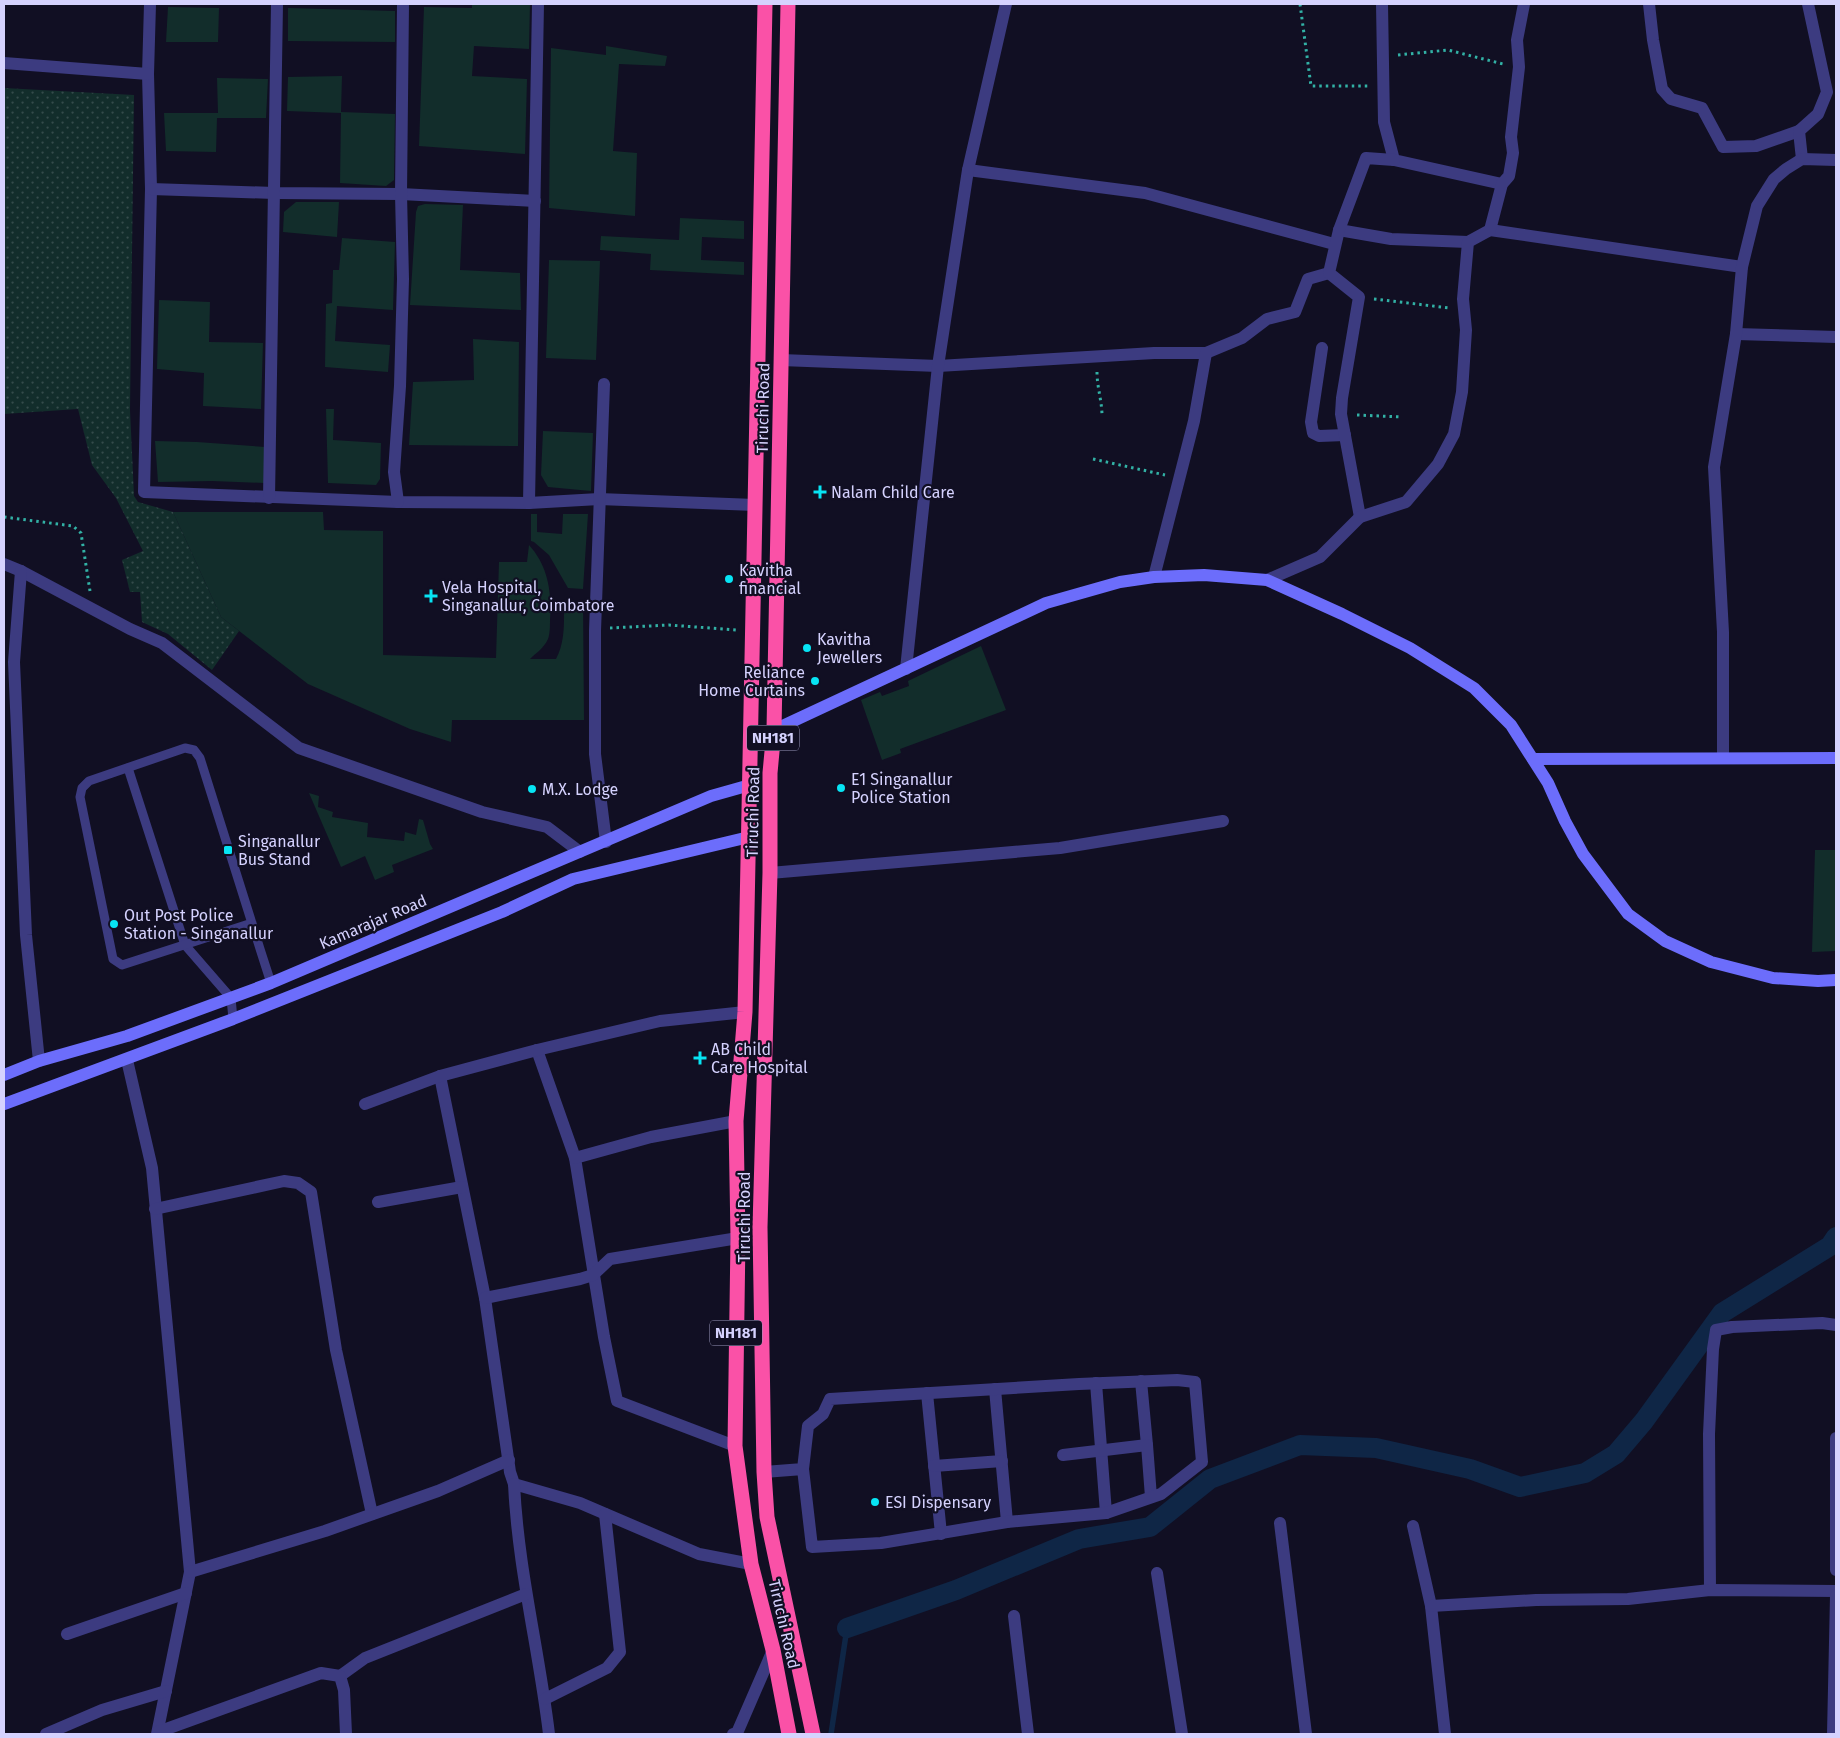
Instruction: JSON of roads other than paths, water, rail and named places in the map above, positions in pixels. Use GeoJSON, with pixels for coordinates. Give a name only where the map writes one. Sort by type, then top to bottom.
{"type":"FeatureCollection","features":[{"type":"Feature","properties":{"kind":"highway","name":"Tiruchi Road"},"geometry":{"type":"LineString","coordinates":[[751,743],[765,4]]}},
{"type":"Feature","properties":{"kind":"highway","name":"Tiruchi Road"},"geometry":{"type":"LineString","coordinates":[[764,1472],[760,1226],[770,873],[770,773],[774,730],[788,4]]}},
{"type":"Feature","properties":{"kind":"highway"},"geometry":{"type":"LineString","coordinates":[[761,199],[785,198]]}},
{"type":"Feature","properties":{"kind":"highway","name":"NH181"},"geometry":{"type":"LineString","coordinates":[[745,1012],[751,743]]}},
{"type":"Feature","properties":{"kind":"highway","name":"Tiruchi Road"},"geometry":{"type":"LineString","coordinates":[[745,1012],[736,1121],[738,1238],[735,1446],[751,1564],[773,1650],[789,1734]]}},
{"type":"Feature","properties":{"kind":"highway","name":"NH181"},"geometry":{"type":"LineString","coordinates":[[764,1472],[767,1518],[813,1734]]}},
{"type":"Feature","properties":{"kind":"main road"},"geometry":{"type":"LineString","coordinates":[[751,743],[774,730],[1046,603],[1120,582],[1154,577],[1204,575],[1267,580],[1342,614],[1410,648],[1474,688],[1511,725],[1548,783],[1565,821],[1583,854],[1628,914],[1665,941],[1711,962],[1773,978],[1818,981],[1836,980]]}},
{"type":"Feature","properties":{"kind":"main road"},"geometry":{"type":"LineString","coordinates":[[1533,759],[1836,758]]}},
{"type":"Feature","properties":{"kind":"main road","name":"Kamarajar Road"},"geometry":{"type":"LineString","coordinates":[[4,1075],[39,1062],[127,1036],[271,983],[711,796],[750,786]]}},
{"type":"Feature","properties":{"kind":"main road"},"geometry":{"type":"LineString","coordinates":[[4,1104],[127,1060],[233,1019],[502,912],[573,879],[749,837]]}},
{"type":"Feature","properties":{"kind":"street"},"geometry":{"type":"LineString","coordinates":[[150,4],[148,74],[152,188],[144,492],[398,502],[529,503],[599,499],[755,505]]}},
{"type":"Feature","properties":{"kind":"street"},"geometry":{"type":"LineString","coordinates":[[269,498],[277,4]]}},
{"type":"Feature","properties":{"kind":"street"},"geometry":{"type":"LineString","coordinates":[[398,502],[394,472],[400,386],[403,279],[401,194],[403,4]]}},
{"type":"Feature","properties":{"kind":"street"},"geometry":{"type":"LineString","coordinates":[[529,503],[538,4]]}},
{"type":"Feature","properties":{"kind":"street"},"geometry":{"type":"LineString","coordinates":[[906,669],[938,366],[968,170],[1006,4]]}},
{"type":"Feature","properties":{"kind":"street"},"geometry":{"type":"LineString","coordinates":[[1382,4],[1384,122],[1394,160]]}},
{"type":"Feature","properties":{"kind":"street"},"geometry":{"type":"LineString","coordinates":[[1490,230],[1502,184],[1509,176],[1513,153],[1511,137],[1519,68],[1517,40],[1524,4]]}},
{"type":"Feature","properties":{"kind":"street"},"geometry":{"type":"LineString","coordinates":[[1649,4],[1652,40],[1662,89],[1671,99],[1702,108],[1723,147],[1756,146],[1799,131],[1818,114],[1827,92],[1808,4]]}},
{"type":"Feature","properties":{"kind":"street"},"geometry":{"type":"LineString","coordinates":[[4,63],[148,74]]}},
{"type":"Feature","properties":{"kind":"street"},"geometry":{"type":"LineString","coordinates":[[1799,131],[1802,159]]}},
{"type":"Feature","properties":{"kind":"street"},"geometry":{"type":"LineString","coordinates":[[1328,274],[1338,230],[1366,158],[1394,160],[1502,184]]}},
{"type":"Feature","properties":{"kind":"street"},"geometry":{"type":"LineString","coordinates":[[1723,758],[1723,632],[1714,467],[1736,334],[1742,267],[1757,206],[1774,179],[1802,159],[1836,160]]}},
{"type":"Feature","properties":{"kind":"street"},"geometry":{"type":"LineString","coordinates":[[968,170],[1145,193],[1334,244]]}},
{"type":"Feature","properties":{"kind":"street"},"geometry":{"type":"LineString","coordinates":[[152,188],[274,193],[401,194],[535,201]]}},
{"type":"Feature","properties":{"kind":"street"},"geometry":{"type":"LineString","coordinates":[[1338,230],[1391,239],[1468,242],[1490,230],[1742,267]]}},
{"type":"Feature","properties":{"kind":"street"},"geometry":{"type":"LineString","coordinates":[[1267,580],[1320,557],[1360,517],[1406,502],[1438,464],[1454,434],[1462,392],[1466,330],[1463,300],[1468,242]]}},
{"type":"Feature","properties":{"kind":"street"},"geometry":{"type":"LineString","coordinates":[[1328,274],[1359,297],[1341,414],[1360,517]]}},
{"type":"Feature","properties":{"kind":"street"},"geometry":{"type":"LineString","coordinates":[[781,360],[938,366],[1154,353],[1206,353],[1242,338],[1267,319],[1295,312],[1308,279],[1328,274]]}},
{"type":"Feature","properties":{"kind":"street"},"geometry":{"type":"LineString","coordinates":[[1736,334],[1836,337]]}},
{"type":"Feature","properties":{"kind":"street"},"geometry":{"type":"LineString","coordinates":[[1322,348],[1311,429],[1313,433],[1319,436],[1345,435]]}},
{"type":"Feature","properties":{"kind":"street"},"geometry":{"type":"LineString","coordinates":[[1154,577],[1194,421],[1206,353]]}},
{"type":"Feature","properties":{"kind":"street"},"geometry":{"type":"LineString","coordinates":[[604,384],[594,631],[595,754],[606,842]]}},
{"type":"Feature","properties":{"kind":"street"},"geometry":{"type":"LineString","coordinates":[[4,564],[162,643],[299,748],[482,812],[547,827],[580,852]]}},
{"type":"Feature","properties":{"kind":"street"},"geometry":{"type":"LineString","coordinates":[[21,571],[14,662],[26,935],[39,1062]]}},
{"type":"Feature","properties":{"kind":"street"},"geometry":{"type":"LineString","coordinates":[[770,873],[1060,848],[1224,821]]}},
{"type":"Feature","properties":{"kind":"street"},"geometry":{"type":"LineString","coordinates":[[365,1104],[440,1076],[537,1050],[660,1021],[745,1012]]}},
{"type":"Feature","properties":{"kind":"street"},"geometry":{"type":"LineString","coordinates":[[537,1050],[574,1158],[593,1275],[617,1401],[735,1446]]}},
{"type":"Feature","properties":{"kind":"street"},"geometry":{"type":"LineString","coordinates":[[127,1060],[152,1168],[190,1572],[158,1733]]}},
{"type":"Feature","properties":{"kind":"street"},"geometry":{"type":"LineString","coordinates":[[440,1076],[485,1298],[510,1472],[514,1484],[517,1529],[526,1594],[545,1698],[549,1734]]}},
{"type":"Feature","properties":{"kind":"street"},"geometry":{"type":"LineString","coordinates":[[574,1158],[651,1137],[736,1121]]}},
{"type":"Feature","properties":{"kind":"street"},"geometry":{"type":"LineString","coordinates":[[156,1209],[284,1181],[298,1183],[311,1192],[336,1350],[372,1514]]}},
{"type":"Feature","properties":{"kind":"street"},"geometry":{"type":"LineString","coordinates":[[378,1202],[462,1187]]}},
{"type":"Feature","properties":{"kind":"street"},"geometry":{"type":"LineString","coordinates":[[485,1298],[593,1275],[610,1259],[738,1238]]}},
{"type":"Feature","properties":{"kind":"street"},"geometry":{"type":"LineString","coordinates":[[1710,1590],[1709,1434],[1713,1349],[1716,1330],[1732,1327],[1822,1323],[1836,1325]]}},
{"type":"Feature","properties":{"kind":"street"},"geometry":{"type":"LineString","coordinates":[[1177,1380],[1195,1382],[1202,1462],[1161,1494],[1106,1514],[1007,1522],[881,1543],[812,1547],[803,1469],[808,1426],[823,1414],[830,1399],[1141,1382],[1177,1380]]}},
{"type":"Feature","properties":{"kind":"street"},"geometry":{"type":"LineString","coordinates":[[1141,1382],[1152,1497]]}},
{"type":"Feature","properties":{"kind":"street"},"geometry":{"type":"LineString","coordinates":[[1096,1383],[1106,1514]]}},
{"type":"Feature","properties":{"kind":"street"},"geometry":{"type":"LineString","coordinates":[[995,1389],[1007,1522]]}},
{"type":"Feature","properties":{"kind":"street"},"geometry":{"type":"LineString","coordinates":[[927,1393],[941,1534]]}},
{"type":"Feature","properties":{"kind":"street"},"geometry":{"type":"LineString","coordinates":[[1836,1438],[1836,1570]]}},
{"type":"Feature","properties":{"kind":"street"},"geometry":{"type":"LineString","coordinates":[[1063,1455],[1147,1445]]}},
{"type":"Feature","properties":{"kind":"street"},"geometry":{"type":"LineString","coordinates":[[190,1572],[325,1532],[438,1491],[509,1460]]}},
{"type":"Feature","properties":{"kind":"street"},"geometry":{"type":"LineString","coordinates":[[934,1466],[1002,1461]]}},
{"type":"Feature","properties":{"kind":"street"},"geometry":{"type":"LineString","coordinates":[[764,1472],[803,1469]]}},
{"type":"Feature","properties":{"kind":"street"},"geometry":{"type":"LineString","coordinates":[[514,1484],[549,1493],[605,1514],[698,1554],[751,1564]]}},
{"type":"Feature","properties":{"kind":"street"},"geometry":{"type":"LineString","coordinates":[[545,1698],[607,1668],[620,1652],[605,1514]]}},
{"type":"Feature","properties":{"kind":"street"},"geometry":{"type":"LineString","coordinates":[[1280,1523],[1306,1734]]}},
{"type":"Feature","properties":{"kind":"street"},"geometry":{"type":"LineString","coordinates":[[1413,1526],[1431,1606],[1445,1734]]}},
{"type":"Feature","properties":{"kind":"street"},"geometry":{"type":"LineString","coordinates":[[1157,1573],[1182,1734]]}},
{"type":"Feature","properties":{"kind":"street"},"geometry":{"type":"LineString","coordinates":[[1431,1606],[1536,1600],[1628,1599],[1710,1590],[1836,1591]]}},
{"type":"Feature","properties":{"kind":"street"},"geometry":{"type":"LineString","coordinates":[[67,1634],[186,1593]]}},
{"type":"Feature","properties":{"kind":"street"},"geometry":{"type":"LineString","coordinates":[[158,1733],[321,1673],[340,1676],[365,1658],[526,1594]]}},
{"type":"Feature","properties":{"kind":"street"},"geometry":{"type":"LineString","coordinates":[[1833,1734],[1836,1596]]}},
{"type":"Feature","properties":{"kind":"street"},"geometry":{"type":"LineString","coordinates":[[1014,1616],[1028,1734]]}},
{"type":"Feature","properties":{"kind":"street"},"geometry":{"type":"LineString","coordinates":[[733,1734],[737,1733],[773,1650]]}},
{"type":"Feature","properties":{"kind":"street"},"geometry":{"type":"LineString","coordinates":[[340,1676],[344,1690],[346,1734]]}},
{"type":"Feature","properties":{"kind":"street"},"geometry":{"type":"LineString","coordinates":[[46,1734],[102,1710],[166,1690]]}},
{"type":"Feature","properties":{"kind":"lane"},"geometry":{"type":"LineString","coordinates":[[252,923],[122,965],[113,959],[80,797],[82,788],[89,781],[186,748],[194,750],[200,758],[271,983]]}},
{"type":"Feature","properties":{"kind":"lane"},"geometry":{"type":"LineString","coordinates":[[128,768],[185,945],[231,998],[233,1019]]}},
{"type":"Feature","properties":{"kind":"waterway"},"geometry":{"type":"LineString","coordinates":[[847,1628],[956,1590],[1079,1539],[1150,1527],[1210,1479],[1300,1445],[1376,1448],[1470,1469],[1520,1487],[1585,1473],[1616,1454],[1644,1421],[1722,1313],[1830,1246],[1836,1237]]}},
{"type":"Feature","properties":{"kind":"waterway"},"geometry":{"type":"LineString","coordinates":[[831,1734],[847,1628]]}},
{"type":"Feature","properties":{"kind":"place","name":"Nalam Child Care"},"geometry":{"type":"Point","coordinates":[820,492]}},
{"type":"Feature","properties":{"kind":"place","name":"Kavitha financial"},"geometry":{"type":"Point","coordinates":[729,579]}},
{"type":"Feature","properties":{"kind":"place","name":"Vela Hospital, Singanallur, Coimbatore"},"geometry":{"type":"Point","coordinates":[431,596]}},
{"type":"Feature","properties":{"kind":"place","name":"Kavitha Jewellers"},"geometry":{"type":"Point","coordinates":[807,648]}},
{"type":"Feature","properties":{"kind":"place","name":"Reliance Home Curtains"},"geometry":{"type":"Point","coordinates":[815,681]}},
{"type":"Feature","properties":{"kind":"place","name":"E1 Singanallur Police Station"},"geometry":{"type":"Point","coordinates":[841,788]}},
{"type":"Feature","properties":{"kind":"place","name":"M.X. Lodge"},"geometry":{"type":"Point","coordinates":[532,789]}},
{"type":"Feature","properties":{"kind":"place","name":"Singanallur Bus Stand"},"geometry":{"type":"Point","coordinates":[228,850]}},
{"type":"Feature","properties":{"kind":"place","name":"Out Post Police Station - Singanallur"},"geometry":{"type":"Point","coordinates":[114,924]}},
{"type":"Feature","properties":{"kind":"place","name":"AB Child Care Hospital"},"geometry":{"type":"Point","coordinates":[700,1058]}},
{"type":"Feature","properties":{"kind":"place","name":"ESI Dispensary"},"geometry":{"type":"Point","coordinates":[875,1502]}}]}
